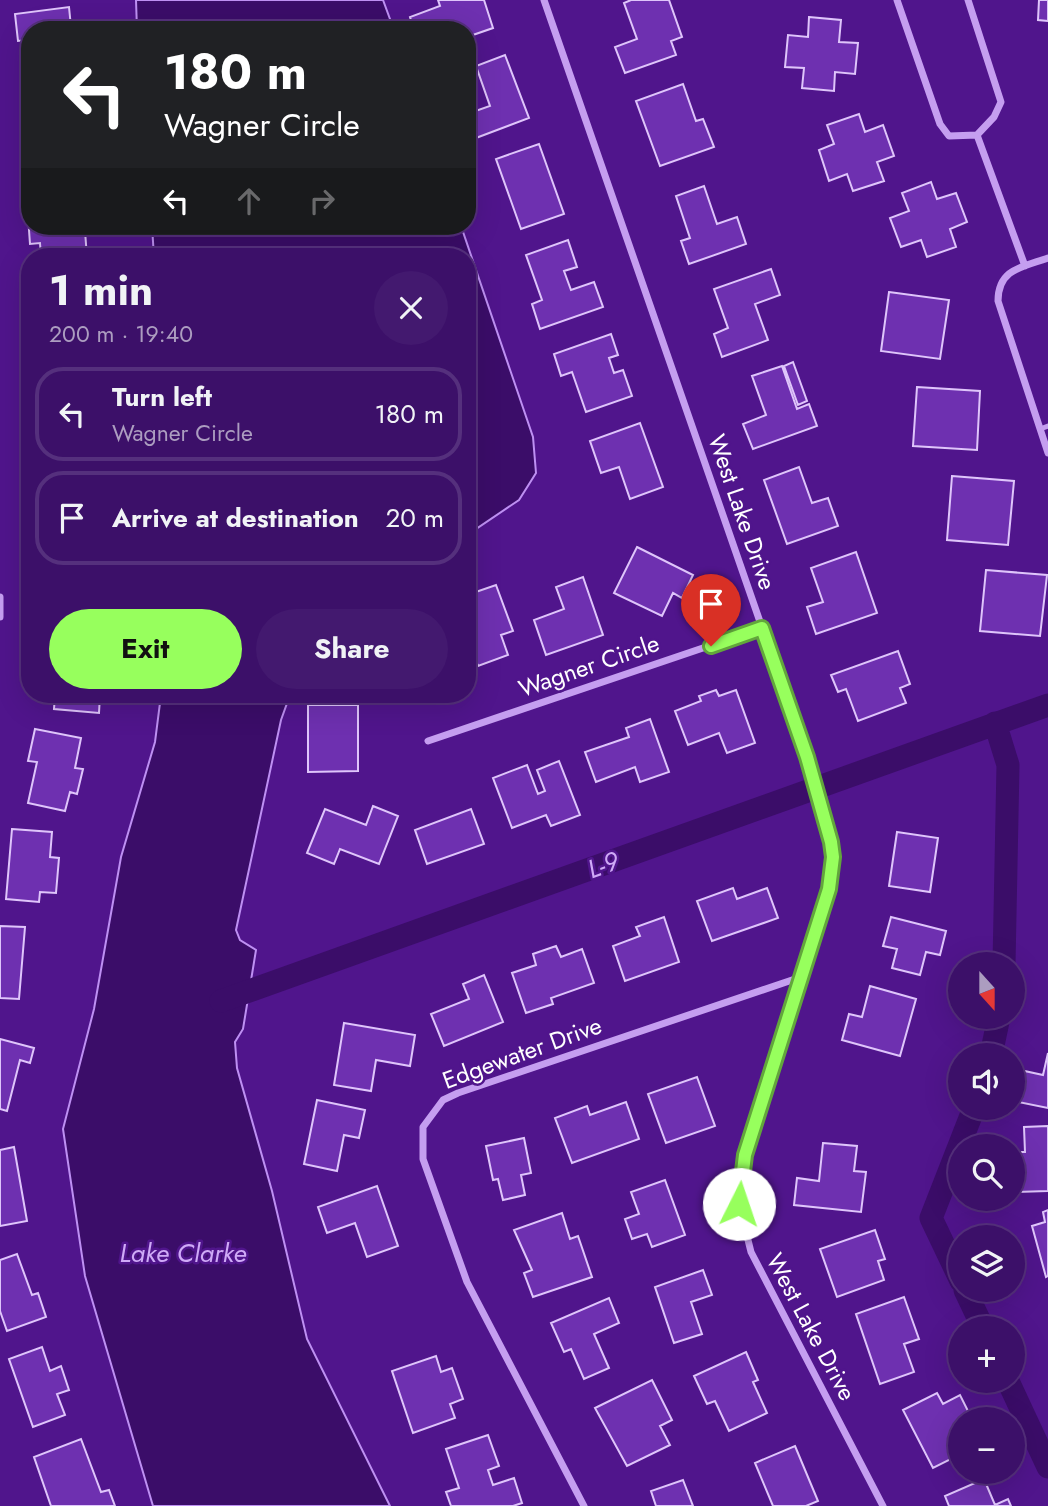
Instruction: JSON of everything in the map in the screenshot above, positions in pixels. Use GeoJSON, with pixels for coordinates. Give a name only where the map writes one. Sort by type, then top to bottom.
{"type":"FeatureCollection","features":[{"type":"Feature","properties":{"kind":"street","name":"West Lake Drive"},"geometry":{"type":"LineString","coordinates":[[544,0],[807,757],[831,842],[832,873],[745,1155],[739,1187],[741,1221],[751,1252],[883,1506]]}},
{"type":"Feature","properties":{"kind":"street"},"geometry":{"type":"LineString","coordinates":[[897,0],[940,124],[949,136],[977,135],[994,117],[1001,102],[968,0]]}},
{"type":"Feature","properties":{"kind":"street"},"geometry":{"type":"LineString","coordinates":[[977,135],[1025,266]]}},
{"type":"Feature","properties":{"kind":"street"},"geometry":{"type":"LineString","coordinates":[[1048,258],[1007,274],[998,286],[998,301],[1044,427],[1048,453]]}},
{"type":"Feature","properties":{"kind":"street"},"geometry":{"type":"LineString","coordinates":[[0,597],[0,617]]}},
{"type":"Feature","properties":{"kind":"street","name":"Wagner Circle"},"geometry":{"type":"LineString","coordinates":[[428,741],[762,628]]}},
{"type":"Feature","properties":{"kind":"street","name":"Edgewater Drive"},"geometry":{"type":"LineString","coordinates":[[584,1506],[467,1282],[423,1159],[424,1127],[443,1100],[458,1093],[801,977]]}},
{"type":"Feature","properties":{"kind":"water"},"geometry":{"type":"Polygon","coordinates":[[[136,0],[383,0],[391,21],[137,21],[136,0]]]}},
{"type":"Feature","properties":{"kind":"water"},"geometry":{"type":"Polygon","coordinates":[[[153,235],[464,235],[469,248],[153,248],[153,235]]]}},
{"type":"Feature","properties":{"kind":"water"},"geometry":{"type":"Polygon","coordinates":[[[476,270],[533,437],[536,473],[519,500],[476,529],[476,270]]]}},
{"type":"Feature","properties":{"kind":"water","name":"Lake Clarke"},"geometry":{"type":"Polygon","coordinates":[[[160,703],[287,703],[281,720],[236,930],[240,940],[256,950],[243,1029],[235,1042],[237,1068],[272,1191],[307,1339],[390,1506],[153,1506],[85,1276],[63,1129],[94,1009],[121,857],[155,742],[160,703]]]}},
{"type":"Feature","properties":{"kind":"building"},"geometry":{"type":"Polygon","coordinates":[[[438,0],[484,0],[493,28],[476,34],[476,21],[411,21],[410,17],[440,6],[438,0]]]}},
{"type":"Feature","properties":{"kind":"building"},"geometry":{"type":"Polygon","coordinates":[[[631,0],[669,0],[682,37],[671,41],[676,55],[625,73],[615,47],[637,39],[624,3],[631,0]]]}},
{"type":"Feature","properties":{"kind":"building"},"geometry":{"type":"Polygon","coordinates":[[[1039,0],[1048,0],[1048,21],[1038,20],[1039,0]]]}},
{"type":"Feature","properties":{"kind":"building"},"geometry":{"type":"Polygon","coordinates":[[[69,7],[70,21],[21,21],[21,41],[18,41],[15,14],[69,7]]]}},
{"type":"Feature","properties":{"kind":"building"},"geometry":{"type":"Polygon","coordinates":[[[809,17],[841,20],[839,42],[858,43],[855,74],[835,72],[834,91],[802,88],[804,68],[785,67],[788,35],[808,37],[809,17]]]}},
{"type":"Feature","properties":{"kind":"building"},"geometry":{"type":"Polygon","coordinates":[[[505,55],[529,118],[476,138],[476,111],[490,106],[476,66],[505,55]]]}},
{"type":"Feature","properties":{"kind":"building"},"geometry":{"type":"Polygon","coordinates":[[[683,84],[696,121],[703,119],[714,147],[660,166],[636,101],[683,84]]]}},
{"type":"Feature","properties":{"kind":"building"},"geometry":{"type":"Polygon","coordinates":[[[859,114],[865,132],[883,125],[894,156],[877,162],[884,181],[853,191],[847,174],[829,181],[819,150],[834,144],[827,125],[859,114]]]}},
{"type":"Feature","properties":{"kind":"building"},"geometry":{"type":"Polygon","coordinates":[[[539,144],[564,214],[521,229],[496,159],[539,144]]]}},
{"type":"Feature","properties":{"kind":"building"},"geometry":{"type":"Polygon","coordinates":[[[931,182],[937,199],[956,193],[967,222],[950,229],[956,247],[927,257],[921,240],[901,247],[890,218],[909,211],[902,193],[931,182]]]}},
{"type":"Feature","properties":{"kind":"building"},"geometry":{"type":"Polygon","coordinates":[[[704,186],[717,224],[737,217],[746,244],[689,264],[681,241],[690,238],[676,196],[704,186]]]}},
{"type":"Feature","properties":{"kind":"building"},"geometry":{"type":"Polygon","coordinates":[[[29,235],[85,235],[86,248],[40,248],[40,243],[30,244],[29,235]]]}},
{"type":"Feature","properties":{"kind":"building"},"geometry":{"type":"Polygon","coordinates":[[[568,240],[577,267],[564,271],[571,290],[594,282],[603,307],[540,329],[532,304],[542,300],[526,255],[568,240]]]}},
{"type":"Feature","properties":{"kind":"building"},"geometry":{"type":"Polygon","coordinates":[[[771,269],[780,295],[755,304],[768,340],[722,357],[714,334],[728,328],[714,289],[771,269]]]}},
{"type":"Feature","properties":{"kind":"building"},"geometry":{"type":"Polygon","coordinates":[[[889,292],[949,300],[940,359],[881,351],[889,292]]]}},
{"type":"Feature","properties":{"kind":"building"},"geometry":{"type":"Polygon","coordinates":[[[611,334],[618,355],[609,358],[614,373],[623,370],[632,396],[586,412],[572,372],[561,376],[554,354],[611,334]]]}},
{"type":"Feature","properties":{"kind":"building"},"geometry":{"type":"Polygon","coordinates":[[[793,362],[807,401],[798,405],[784,366],[793,362]]]}},
{"type":"Feature","properties":{"kind":"building"},"geometry":{"type":"Polygon","coordinates":[[[782,366],[797,409],[809,404],[817,426],[753,449],[743,424],[766,415],[752,376],[782,366]]]}},
{"type":"Feature","properties":{"kind":"building"},"geometry":{"type":"Polygon","coordinates":[[[917,387],[980,391],[977,450],[913,446],[917,387]]]}},
{"type":"Feature","properties":{"kind":"building"},"geometry":{"type":"Polygon","coordinates":[[[640,423],[663,487],[630,499],[619,467],[601,473],[590,441],[640,423]]]}},
{"type":"Feature","properties":{"kind":"building"},"geometry":{"type":"Polygon","coordinates":[[[799,467],[812,503],[828,498],[838,526],[787,544],[764,480],[799,467]]]}},
{"type":"Feature","properties":{"kind":"building"},"geometry":{"type":"Polygon","coordinates":[[[952,476],[1014,481],[1008,545],[947,540],[952,476]]]}},
{"type":"Feature","properties":{"kind":"building"},"geometry":{"type":"Polygon","coordinates":[[[637,547],[693,575],[682,598],[673,593],[662,616],[614,593],[637,547]]]}},
{"type":"Feature","properties":{"kind":"building"},"geometry":{"type":"Polygon","coordinates":[[[856,552],[877,613],[816,634],[807,607],[823,602],[811,568],[856,552]]]}},
{"type":"Feature","properties":{"kind":"building"},"geometry":{"type":"Polygon","coordinates":[[[986,570],[1047,575],[1040,636],[980,631],[986,570]]]}},
{"type":"Feature","properties":{"kind":"building"},"geometry":{"type":"Polygon","coordinates":[[[583,577],[603,635],[546,655],[534,620],[564,609],[556,587],[583,577]]]}},
{"type":"Feature","properties":{"kind":"building"},"geometry":{"type":"Polygon","coordinates":[[[496,585],[513,631],[501,635],[508,655],[478,666],[476,660],[476,592],[496,585]]]}},
{"type":"Feature","properties":{"kind":"building"},"geometry":{"type":"Polygon","coordinates":[[[898,651],[910,684],[900,688],[906,703],[858,721],[846,689],[838,692],[831,675],[898,651]]]}},
{"type":"Feature","properties":{"kind":"building"},"geometry":{"type":"Polygon","coordinates":[[[716,690],[719,696],[736,690],[755,743],[727,753],[719,733],[688,745],[675,711],[701,701],[699,696],[716,690]]]}},
{"type":"Feature","properties":{"kind":"building"},"geometry":{"type":"Polygon","coordinates":[[[54,703],[100,703],[99,713],[54,709],[54,703]]]}},
{"type":"Feature","properties":{"kind":"building"},"geometry":{"type":"Polygon","coordinates":[[[308,705],[358,705],[358,771],[308,772],[308,705]]]}},
{"type":"Feature","properties":{"kind":"building"},"geometry":{"type":"Polygon","coordinates":[[[650,719],[669,772],[640,782],[635,767],[596,782],[585,752],[629,737],[626,728],[650,719]]]}},
{"type":"Feature","properties":{"kind":"building"},"geometry":{"type":"Polygon","coordinates":[[[35,729],[81,738],[75,768],[83,769],[77,794],[70,792],[65,811],[28,803],[37,762],[28,761],[35,729]]]}},
{"type":"Feature","properties":{"kind":"building"},"geometry":{"type":"Polygon","coordinates":[[[559,761],[580,815],[551,826],[546,815],[512,828],[493,778],[527,765],[538,794],[545,791],[537,770],[559,761]]]}},
{"type":"Feature","properties":{"kind":"building"},"geometry":{"type":"Polygon","coordinates":[[[373,806],[398,816],[379,864],[340,849],[334,864],[307,853],[325,809],[366,825],[373,806]]]}},
{"type":"Feature","properties":{"kind":"building"},"geometry":{"type":"Polygon","coordinates":[[[471,809],[484,844],[427,864],[415,830],[471,809]]]}},
{"type":"Feature","properties":{"kind":"building"},"geometry":{"type":"Polygon","coordinates":[[[12,829],[52,832],[50,857],[59,858],[56,893],[40,892],[39,902],[6,899],[12,829]]]}},
{"type":"Feature","properties":{"kind":"building"},"geometry":{"type":"Polygon","coordinates":[[[897,832],[938,838],[930,892],[889,886],[897,832]]]}},
{"type":"Feature","properties":{"kind":"building"},"geometry":{"type":"Polygon","coordinates":[[[733,888],[737,899],[767,888],[778,918],[712,941],[697,901],[733,888]]]}},
{"type":"Feature","properties":{"kind":"building"},"geometry":{"type":"Polygon","coordinates":[[[664,917],[679,962],[625,981],[613,946],[640,936],[636,927],[664,917]]]}},
{"type":"Feature","properties":{"kind":"building"},"geometry":{"type":"Polygon","coordinates":[[[891,917],[946,931],[940,955],[926,952],[920,975],[892,968],[897,949],[883,946],[891,917]]]}},
{"type":"Feature","properties":{"kind":"building"},"geometry":{"type":"Polygon","coordinates":[[[0,926],[25,927],[19,999],[0,998],[0,926]]]}},
{"type":"Feature","properties":{"kind":"building"},"geometry":{"type":"Polygon","coordinates":[[[556,946],[561,957],[582,949],[594,983],[551,998],[553,1004],[526,1013],[512,973],[536,965],[533,954],[556,946]]]}},
{"type":"Feature","properties":{"kind":"building"},"geometry":{"type":"Polygon","coordinates":[[[484,975],[503,1022],[444,1046],[431,1014],[469,999],[463,984],[484,975]]]}},
{"type":"Feature","properties":{"kind":"building"},"geometry":{"type":"Polygon","coordinates":[[[870,986],[916,999],[900,1056],[842,1040],[849,1014],[862,1017],[870,986]]]}},
{"type":"Feature","properties":{"kind":"building"},"geometry":{"type":"Polygon","coordinates":[[[344,1023],[415,1035],[410,1066],[376,1060],[371,1091],[334,1085],[344,1023]]]}},
{"type":"Feature","properties":{"kind":"building"},"geometry":{"type":"Polygon","coordinates":[[[0,1039],[34,1048],[30,1063],[20,1060],[7,1111],[0,1109],[0,1039]]]}},
{"type":"Feature","properties":{"kind":"building"},"geometry":{"type":"Polygon","coordinates":[[[1048,1053],[1048,1108],[1025,1103],[1025,1071],[1043,1075],[1048,1053]]]}},
{"type":"Feature","properties":{"kind":"building"},"geometry":{"type":"Polygon","coordinates":[[[697,1077],[715,1126],[666,1143],[648,1094],[697,1077]]]}},
{"type":"Feature","properties":{"kind":"building"},"geometry":{"type":"Polygon","coordinates":[[[317,1100],[365,1110],[359,1138],[344,1135],[337,1171],[304,1164],[317,1100]]]}},
{"type":"Feature","properties":{"kind":"building"},"geometry":{"type":"Polygon","coordinates":[[[626,1102],[639,1139],[572,1163],[555,1118],[587,1106],[590,1115],[626,1102]]]}},
{"type":"Feature","properties":{"kind":"building"},"geometry":{"type":"Polygon","coordinates":[[[1048,1126],[1048,1191],[1025,1192],[1024,1127],[1048,1126]]]}},
{"type":"Feature","properties":{"kind":"building"},"geometry":{"type":"Polygon","coordinates":[[[524,1138],[531,1173],[521,1175],[525,1195],[503,1200],[498,1179],[493,1180],[486,1146],[524,1138]]]}},
{"type":"Feature","properties":{"kind":"building"},"geometry":{"type":"Polygon","coordinates":[[[823,1143],[857,1146],[854,1171],[866,1172],[861,1212],[794,1205],[797,1178],[819,1181],[823,1143]]]}},
{"type":"Feature","properties":{"kind":"building"},"geometry":{"type":"Polygon","coordinates":[[[14,1147],[27,1221],[0,1226],[0,1150],[14,1147]]]}},
{"type":"Feature","properties":{"kind":"building"},"geometry":{"type":"Polygon","coordinates":[[[665,1180],[685,1235],[652,1247],[647,1234],[632,1239],[625,1219],[639,1214],[631,1192],[665,1180]]]}},
{"type":"Feature","properties":{"kind":"building"},"geometry":{"type":"Polygon","coordinates":[[[377,1186],[398,1246],[367,1257],[355,1223],[327,1233],[318,1207],[377,1186]]]}},
{"type":"Feature","properties":{"kind":"building"},"geometry":{"type":"Polygon","coordinates":[[[1048,1210],[1046,1277],[1032,1226],[1045,1222],[1043,1212],[1048,1210]]]}},
{"type":"Feature","properties":{"kind":"building"},"geometry":{"type":"Polygon","coordinates":[[[562,1213],[570,1239],[578,1236],[592,1277],[533,1297],[524,1273],[532,1270],[514,1230],[562,1213]]]}},
{"type":"Feature","properties":{"kind":"building"},"geometry":{"type":"Polygon","coordinates":[[[875,1230],[885,1259],[878,1261],[884,1280],[837,1297],[820,1249],[875,1230]]]}},
{"type":"Feature","properties":{"kind":"building"},"geometry":{"type":"Polygon","coordinates":[[[17,1254],[32,1295],[38,1293],[46,1317],[7,1331],[0,1311],[0,1260],[17,1254]]]}},
{"type":"Feature","properties":{"kind":"building"},"geometry":{"type":"Polygon","coordinates":[[[703,1270],[712,1295],[691,1302],[702,1334],[674,1343],[655,1287],[703,1270]]]}},
{"type":"Feature","properties":{"kind":"building"},"geometry":{"type":"Polygon","coordinates":[[[904,1297],[919,1339],[904,1344],[914,1372],[880,1384],[856,1314],[904,1297]]]}},
{"type":"Feature","properties":{"kind":"building"},"geometry":{"type":"Polygon","coordinates":[[[609,1298],[619,1323],[594,1334],[609,1368],[584,1379],[571,1349],[564,1352],[551,1323],[609,1298]]]}},
{"type":"Feature","properties":{"kind":"building"},"geometry":{"type":"Polygon","coordinates":[[[42,1347],[50,1371],[61,1366],[69,1390],[57,1394],[65,1415],[33,1427],[9,1359],[42,1347]]]}},
{"type":"Feature","properties":{"kind":"building"},"geometry":{"type":"Polygon","coordinates":[[[746,1352],[758,1380],[753,1382],[767,1413],[729,1431],[715,1401],[707,1404],[694,1376],[746,1352]]]}},
{"type":"Feature","properties":{"kind":"building"},"geometry":{"type":"Polygon","coordinates":[[[436,1356],[441,1372],[452,1368],[463,1399],[450,1404],[455,1418],[413,1433],[392,1371],[436,1356]]]}},
{"type":"Feature","properties":{"kind":"building"},"geometry":{"type":"Polygon","coordinates":[[[652,1380],[672,1420],[660,1426],[670,1445],[627,1466],[595,1408],[652,1380]]]}},
{"type":"Feature","properties":{"kind":"building"},"geometry":{"type":"Polygon","coordinates":[[[937,1393],[943,1404],[960,1395],[966,1407],[948,1407],[948,1460],[933,1468],[903,1410],[937,1393]]]}},
{"type":"Feature","properties":{"kind":"building"},"geometry":{"type":"Polygon","coordinates":[[[488,1435],[499,1466],[488,1470],[493,1485],[514,1478],[522,1503],[513,1506],[451,1506],[446,1492],[459,1488],[446,1449],[488,1435]]]}},
{"type":"Feature","properties":{"kind":"building"},"geometry":{"type":"Polygon","coordinates":[[[81,1439],[101,1492],[109,1490],[115,1506],[51,1506],[34,1457],[81,1439]]]}},
{"type":"Feature","properties":{"kind":"building"},"geometry":{"type":"Polygon","coordinates":[[[795,1446],[818,1501],[806,1506],[773,1506],[755,1463],[795,1446]]]}},
{"type":"Feature","properties":{"kind":"building"},"geometry":{"type":"Polygon","coordinates":[[[683,1480],[693,1506],[656,1506],[651,1491],[683,1480]]]}},
{"type":"Feature","properties":{"kind":"building"},"geometry":{"type":"Polygon","coordinates":[[[973,1484],[986,1484],[995,1505],[1008,1499],[1011,1506],[949,1506],[945,1496],[973,1484]]]}},
{"type":"Feature","properties":{"kind":"waterway","name":"L-9"},"geometry":{"type":"LineString","coordinates":[[221,1001],[1048,705]]}},
{"type":"Feature","properties":{"kind":"waterway"},"geometry":{"type":"LineString","coordinates":[[995,723],[1008,765],[1004,952]]}},
{"type":"Feature","properties":{"kind":"waterway"},"geometry":{"type":"LineString","coordinates":[[994,1043],[996,1029]]}},
{"type":"Feature","properties":{"kind":"waterway"},"geometry":{"type":"LineString","coordinates":[[948,1254],[931,1218],[969,1120]]}},
{"type":"Feature","properties":{"kind":"waterway"},"geometry":{"type":"LineString","coordinates":[[971,1302],[977,1316]]}},
{"type":"Feature","properties":{"kind":"waterway"},"geometry":{"type":"LineString","coordinates":[[1014,1393],[1048,1467]]}},
{"type":"Feature","properties":{"kind":"route"},"geometry":{"type":"LineString","coordinates":[[711,646],[762,628],[807,757],[833,857],[829,889],[745,1155],[739,1204]]}}]}
